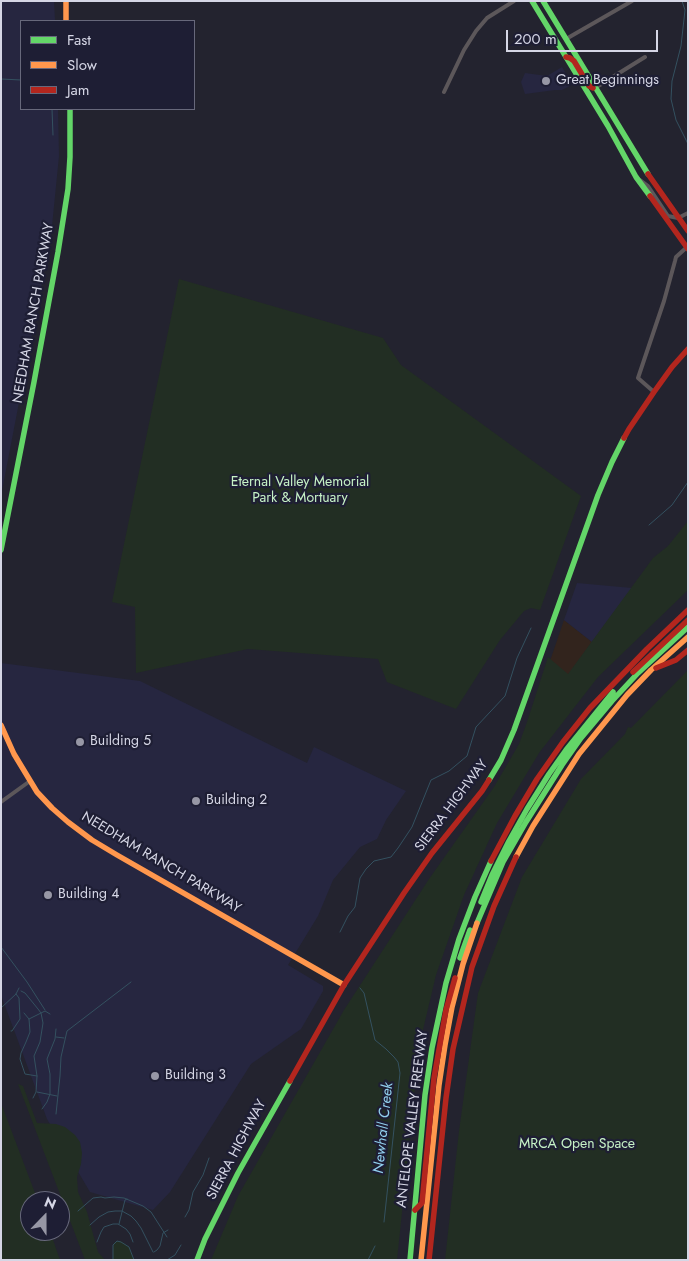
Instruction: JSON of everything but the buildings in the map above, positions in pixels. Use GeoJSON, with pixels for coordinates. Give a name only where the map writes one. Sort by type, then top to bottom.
{"type":"FeatureCollection","features":[{"type":"Feature","properties":{"kind":"main road"},"geometry":{"type":"LineString","coordinates":[[66,1],[66,20]]}},
{"type":"Feature","properties":{"kind":"main road"},"geometry":{"type":"LineString","coordinates":[[532,1],[608,126],[636,177],[687,247]]}},
{"type":"Feature","properties":{"kind":"main road"},"geometry":{"type":"LineString","coordinates":[[538,1],[546,14],[554,21]]}},
{"type":"Feature","properties":{"kind":"main road"},"geometry":{"type":"LineString","coordinates":[[543,1],[654,183],[688,231]]}},
{"type":"Feature","properties":{"kind":"main road"},"geometry":{"type":"LineString","coordinates":[[550,32],[556,35],[564,45],[574,52]]}},
{"type":"Feature","properties":{"kind":"main road"},"geometry":{"type":"LineString","coordinates":[[566,57],[572,59],[589,86],[595,88]]}},
{"type":"Feature","properties":{"kind":"main road","name":"NEEDHAM RANCH PARKWAY"},"geometry":{"type":"LineString","coordinates":[[1,550],[64,216],[70,158],[70,110]]}},
{"type":"Feature","properties":{"kind":"main road","name":"SIERRA HIGHWAY"},"geometry":{"type":"LineString","coordinates":[[198,1260],[209,1232],[238,1173],[344,985],[432,853],[482,791],[501,760],[514,730],[598,495],[620,446],[654,392],[688,349]]}},
{"type":"Feature","properties":{"kind":"main road","name":"ANTELOPE VALLEY FREEWAY"},"geometry":{"type":"LineString","coordinates":[[410,1260],[426,1095],[436,1026],[446,982],[457,947],[483,877],[503,837],[537,779],[563,742],[590,708],[688,610]]}},
{"type":"Feature","properties":{"kind":"main road"},"geometry":{"type":"LineString","coordinates":[[415,1210],[422,1203],[434,1078],[446,1010],[464,946],[492,875],[527,809],[566,750],[608,698],[688,620]]}},
{"type":"Feature","properties":{"kind":"main road"},"geometry":{"type":"LineString","coordinates":[[421,1260],[439,1085],[445,1045],[463,964],[480,916],[503,862],[531,813],[581,738],[612,700],[638,673],[688,627]]}},
{"type":"Feature","properties":{"kind":"main road"},"geometry":{"type":"LineString","coordinates":[[429,1260],[446,1098],[453,1050],[467,987],[486,926],[512,865],[529,833],[578,754],[650,670],[688,637]]}},
{"type":"Feature","properties":{"kind":"main road"},"geometry":{"type":"LineString","coordinates":[[650,670],[676,660],[688,650]]}},
{"type":"Feature","properties":{"kind":"main road","name":"NEEDHAM RANCH PARKWAY"},"geometry":{"type":"LineString","coordinates":[[1,725],[14,754],[30,781],[52,808],[92,840],[344,985]]}},
{"type":"Feature","properties":{"kind":"street"},"geometry":{"type":"LineString","coordinates":[[444,92],[464,50],[486,18],[514,1]]}},
{"type":"Feature","properties":{"kind":"street"},"geometry":{"type":"LineString","coordinates":[[566,40],[632,1]]}},
{"type":"Feature","properties":{"kind":"street"},"geometry":{"type":"LineString","coordinates":[[595,88],[646,57]]}},
{"type":"Feature","properties":{"kind":"street"},"geometry":{"type":"LineString","coordinates":[[636,177],[648,186],[668,216],[678,218],[688,213]]}},
{"type":"Feature","properties":{"kind":"street"},"geometry":{"type":"LineString","coordinates":[[654,392],[638,378],[664,301],[676,257],[687,247]]}},
{"type":"Feature","properties":{"kind":"street"},"geometry":{"type":"LineString","coordinates":[[1,802],[30,781]]}},
{"type":"Feature","properties":{"kind":"shaded area"},"geometry":{"type":"Polygon","coordinates":[[[1,1],[54,1],[55,20],[20,20],[20,110],[58,110],[59,156],[51,236],[1,496],[1,1]]]}},
{"type":"Feature","properties":{"kind":"shaded area","name":"Great Beginnings"},"geometry":{"type":"Polygon","coordinates":[[[562,67],[570,80],[570,86],[562,90],[525,94],[521,82],[525,73],[547,76],[562,67]]]}},
{"type":"Feature","properties":{"kind":"shaded area"},"geometry":{"type":"Polygon","coordinates":[[[577,583],[632,588],[592,642],[564,620],[577,583]]]}},
{"type":"Feature","properties":{"kind":"shaded area"},"geometry":{"type":"Polygon","coordinates":[[[564,620],[592,642],[568,675],[550,661],[564,620]]]}},
{"type":"Feature","properties":{"kind":"shaded area"},"geometry":{"type":"Polygon","coordinates":[[[1,663],[140,681],[307,763],[314,747],[406,791],[386,820],[377,839],[360,847],[333,880],[318,916],[288,965],[323,986],[323,991],[301,1029],[251,1064],[170,1192],[153,1210],[90,1192],[47,1119],[1,995],[1,663]]]}},
{"type":"Feature","properties":{"kind":"green space","name":"Eternal Valley Memorial Park & Mortuary"},"geometry":{"type":"Polygon","coordinates":[[[179,279],[383,338],[401,365],[581,496],[540,610],[531,608],[524,611],[500,640],[456,709],[387,682],[378,659],[248,649],[136,673],[135,607],[112,602],[179,279]]]}},
{"type":"Feature","properties":{"kind":"green space"},"geometry":{"type":"Polygon","coordinates":[[[688,521],[688,590],[598,677],[539,753],[497,823],[464,895],[436,975],[417,1055],[397,1260],[211,1260],[238,1196],[344,1010],[429,879],[494,787],[519,744],[548,657],[568,674],[653,558],[668,546],[688,521]]]}},
{"type":"Feature","properties":{"kind":"green space","name":"MRCA Open Space"},"geometry":{"type":"Polygon","coordinates":[[[688,670],[688,1260],[445,1260],[459,1131],[478,993],[522,877],[581,779],[625,734],[628,727],[631,728],[688,670]]]}},
{"type":"Feature","properties":{"kind":"green space"},"geometry":{"type":"Polygon","coordinates":[[[18,1084],[23,1086],[37,1123],[56,1124],[65,1127],[80,1142],[82,1153],[77,1177],[78,1192],[87,1212],[98,1252],[105,1260],[85,1260],[70,1221],[70,1191],[59,1191],[18,1084]]]}},
{"type":"Feature","properties":{"kind":"green space"},"geometry":{"type":"Polygon","coordinates":[[[1,1103],[34,1191],[20,1191],[20,1241],[53,1241],[60,1260],[1,1260],[1,1103]]]}},
{"type":"Feature","properties":{"kind":"green space"},"geometry":{"type":"Polygon","coordinates":[[[121,1241],[129,1247],[134,1260],[113,1260],[114,1243],[121,1241]]]}},
{"type":"Feature","properties":{"kind":"waterway","name":"Newhall Creek"},"geometry":{"type":"LineString","coordinates":[[682,1],[685,10],[681,46],[672,81],[671,99],[676,120],[688,144]]}},
{"type":"Feature","properties":{"kind":"waterway"},"geometry":{"type":"LineString","coordinates":[[1,79],[20,80]]}},
{"type":"Feature","properties":{"kind":"waterway"},"geometry":{"type":"LineString","coordinates":[[52,110],[53,135]]}},
{"type":"Feature","properties":{"kind":"waterway","name":"Newhall Creek"},"geometry":{"type":"LineString","coordinates":[[649,525],[672,505],[688,482]]}},
{"type":"Feature","properties":{"kind":"waterway","name":"Newhall Creek"},"geometry":{"type":"LineString","coordinates":[[340,932],[355,907],[360,878],[366,869],[374,861],[391,857],[412,827],[431,780],[449,771],[467,756],[476,727],[505,696],[517,658],[531,628]]}},
{"type":"Feature","properties":{"kind":"waterway"},"geometry":{"type":"LineString","coordinates":[[1,947],[45,1010]]}},
{"type":"Feature","properties":{"kind":"waterway"},"geometry":{"type":"LineString","coordinates":[[56,1114],[61,1057],[67,1031],[131,982]]}},
{"type":"Feature","properties":{"kind":"waterway"},"geometry":{"type":"LineString","coordinates":[[1,1008],[16,994],[19,988]]}},
{"type":"Feature","properties":{"kind":"waterway","name":"Newhall Creek"},"geometry":{"type":"LineString","coordinates":[[360,988],[364,993],[375,1040],[398,1062],[400,1073],[384,1222]]}},
{"type":"Feature","properties":{"kind":"waterway"},"geometry":{"type":"LineString","coordinates":[[21,991],[25,993],[41,1013],[43,1023],[40,1042],[34,1056],[37,1076],[36,1092],[33,1098]]}},
{"type":"Feature","properties":{"kind":"waterway"},"geometry":{"type":"LineString","coordinates":[[11,1031],[20,1019],[19,998],[16,994]]}},
{"type":"Feature","properties":{"kind":"waterway"},"geometry":{"type":"LineString","coordinates":[[29,1019],[45,1011],[50,1014]]}},
{"type":"Feature","properties":{"kind":"waterway"},"geometry":{"type":"LineString","coordinates":[[24,1013],[29,1019],[30,1032],[20,1059],[25,1074],[37,1076]]}},
{"type":"Feature","properties":{"kind":"waterway"},"geometry":{"type":"LineString","coordinates":[[42,1109],[50,1094],[50,1074],[47,1059],[55,1039],[56,1029]]}},
{"type":"Feature","properties":{"kind":"waterway"},"geometry":{"type":"LineString","coordinates":[[56,1037],[64,1038]]}},
{"type":"Feature","properties":{"kind":"waterway"},"geometry":{"type":"LineString","coordinates":[[37,1092],[57,1096]]}},
{"type":"Feature","properties":{"kind":"waterway"},"geometry":{"type":"LineString","coordinates":[[185,1217],[189,1210],[193,1192],[203,1175],[209,1158]]}},
{"type":"Feature","properties":{"kind":"waterway"},"geometry":{"type":"LineString","coordinates":[[78,1211],[93,1198],[124,1198],[143,1206],[151,1212],[167,1237]]}},
{"type":"Feature","properties":{"kind":"waterway"},"geometry":{"type":"LineString","coordinates":[[119,1224],[125,1200],[127,1199]]}},
{"type":"Feature","properties":{"kind":"waterway"},"geometry":{"type":"LineString","coordinates":[[90,1225],[108,1212],[122,1211],[136,1221],[153,1252]]}},
{"type":"Feature","properties":{"kind":"waterway"},"geometry":{"type":"LineString","coordinates":[[97,1242],[104,1227],[113,1224],[118,1224],[126,1229],[133,1242]]}},
{"type":"Feature","properties":{"kind":"waterway"},"geometry":{"type":"LineString","coordinates":[[154,1252],[160,1246],[163,1233],[168,1230]]}},
{"type":"Feature","properties":{"kind":"waterway"},"geometry":{"type":"LineString","coordinates":[[113,1260],[113,1245],[117,1241],[129,1247],[134,1260]]}},
{"type":"Feature","properties":{"kind":"waterway"},"geometry":{"type":"LineString","coordinates":[[167,1260],[175,1255],[181,1245]]}},
{"type":"Feature","properties":{"kind":"waterway","name":"Newhall Creek"},"geometry":{"type":"LineString","coordinates":[[368,1260],[375,1246]]}},
{"type":"Feature","properties":{"kind":"traffic: fast"},"geometry":{"type":"LineString","coordinates":[[532,1],[608,126],[636,177],[650,196]]}},
{"type":"Feature","properties":{"kind":"traffic: fast"},"geometry":{"type":"LineString","coordinates":[[543,1],[648,174]]}},
{"type":"Feature","properties":{"kind":"traffic: fast"},"geometry":{"type":"LineString","coordinates":[[1,550],[34,382],[68,189],[70,110]]}},
{"type":"Feature","properties":{"kind":"traffic: fast"},"geometry":{"type":"LineString","coordinates":[[489,780],[501,760],[514,730],[598,495],[624,438]]}},
{"type":"Feature","properties":{"kind":"traffic: fast"},"geometry":{"type":"LineString","coordinates":[[477,923],[503,862],[526,822],[581,738],[638,673],[688,627]]}},
{"type":"Feature","properties":{"kind":"traffic: fast"},"geometry":{"type":"LineString","coordinates":[[481,902],[492,875],[527,809],[566,750],[613,692]]}},
{"type":"Feature","properties":{"kind":"traffic: fast"},"geometry":{"type":"LineString","coordinates":[[410,1260],[425,1095],[432,1048],[446,983],[459,939],[491,861]]}},
{"type":"Feature","properties":{"kind":"traffic: fast"},"geometry":{"type":"LineString","coordinates":[[460,958],[470,930]]}},
{"type":"Feature","properties":{"kind":"traffic: fast"},"geometry":{"type":"LineString","coordinates":[[197,1260],[205,1239],[238,1173],[290,1081]]}},
{"type":"Feature","properties":{"kind":"traffic: slow"},"geometry":{"type":"LineString","coordinates":[[66,1],[66,20]]}},
{"type":"Feature","properties":{"kind":"traffic: slow"},"geometry":{"type":"LineString","coordinates":[[516,857],[533,826],[579,754],[627,695],[651,670],[688,637]]}},
{"type":"Feature","properties":{"kind":"traffic: slow"},"geometry":{"type":"LineString","coordinates":[[1,725],[14,754],[37,792],[68,822],[92,840],[117,855],[344,985]]}},
{"type":"Feature","properties":{"kind":"traffic: slow"},"geometry":{"type":"LineString","coordinates":[[421,1260],[439,1085],[445,1045],[463,964],[477,923]]}},
{"type":"Feature","properties":{"kind":"traffic: jam"},"geometry":{"type":"LineString","coordinates":[[566,57],[574,61],[589,86],[593,88]]}},
{"type":"Feature","properties":{"kind":"traffic: jam"},"geometry":{"type":"LineString","coordinates":[[648,174],[688,231]]}},
{"type":"Feature","properties":{"kind":"traffic: jam"},"geometry":{"type":"LineString","coordinates":[[650,196],[688,249]]}},
{"type":"Feature","properties":{"kind":"traffic: jam"},"geometry":{"type":"LineString","coordinates":[[624,438],[654,392],[688,349]]}},
{"type":"Feature","properties":{"kind":"traffic: jam"},"geometry":{"type":"LineString","coordinates":[[491,861],[537,779],[563,742],[590,708],[688,610]]}},
{"type":"Feature","properties":{"kind":"traffic: jam"},"geometry":{"type":"LineString","coordinates":[[633,672],[688,620]]}},
{"type":"Feature","properties":{"kind":"traffic: jam"},"geometry":{"type":"LineString","coordinates":[[656,668],[676,660],[688,650]]}},
{"type":"Feature","properties":{"kind":"traffic: jam"},"geometry":{"type":"LineString","coordinates":[[290,1081],[344,985],[404,893],[432,853],[489,780]]}},
{"type":"Feature","properties":{"kind":"traffic: jam"},"geometry":{"type":"LineString","coordinates":[[429,1260],[453,1049],[472,967],[494,906],[516,857]]}},
{"type":"Feature","properties":{"kind":"traffic: jam"},"geometry":{"type":"LineString","coordinates":[[415,1210],[422,1203],[434,1078],[446,1010],[455,978]]}},
{"type":"Feature","properties":{"kind":"place","name":"Great Beginnings"},"geometry":{"type":"Point","coordinates":[546,81]}},
{"type":"Feature","properties":{"kind":"place","name":"Building 5"},"geometry":{"type":"Point","coordinates":[80,742]}},
{"type":"Feature","properties":{"kind":"place","name":"Building 2"},"geometry":{"type":"Point","coordinates":[196,801]}},
{"type":"Feature","properties":{"kind":"place","name":"Building 4"},"geometry":{"type":"Point","coordinates":[48,895]}},
{"type":"Feature","properties":{"kind":"place","name":"Building 3"},"geometry":{"type":"Point","coordinates":[155,1076]}}]}
